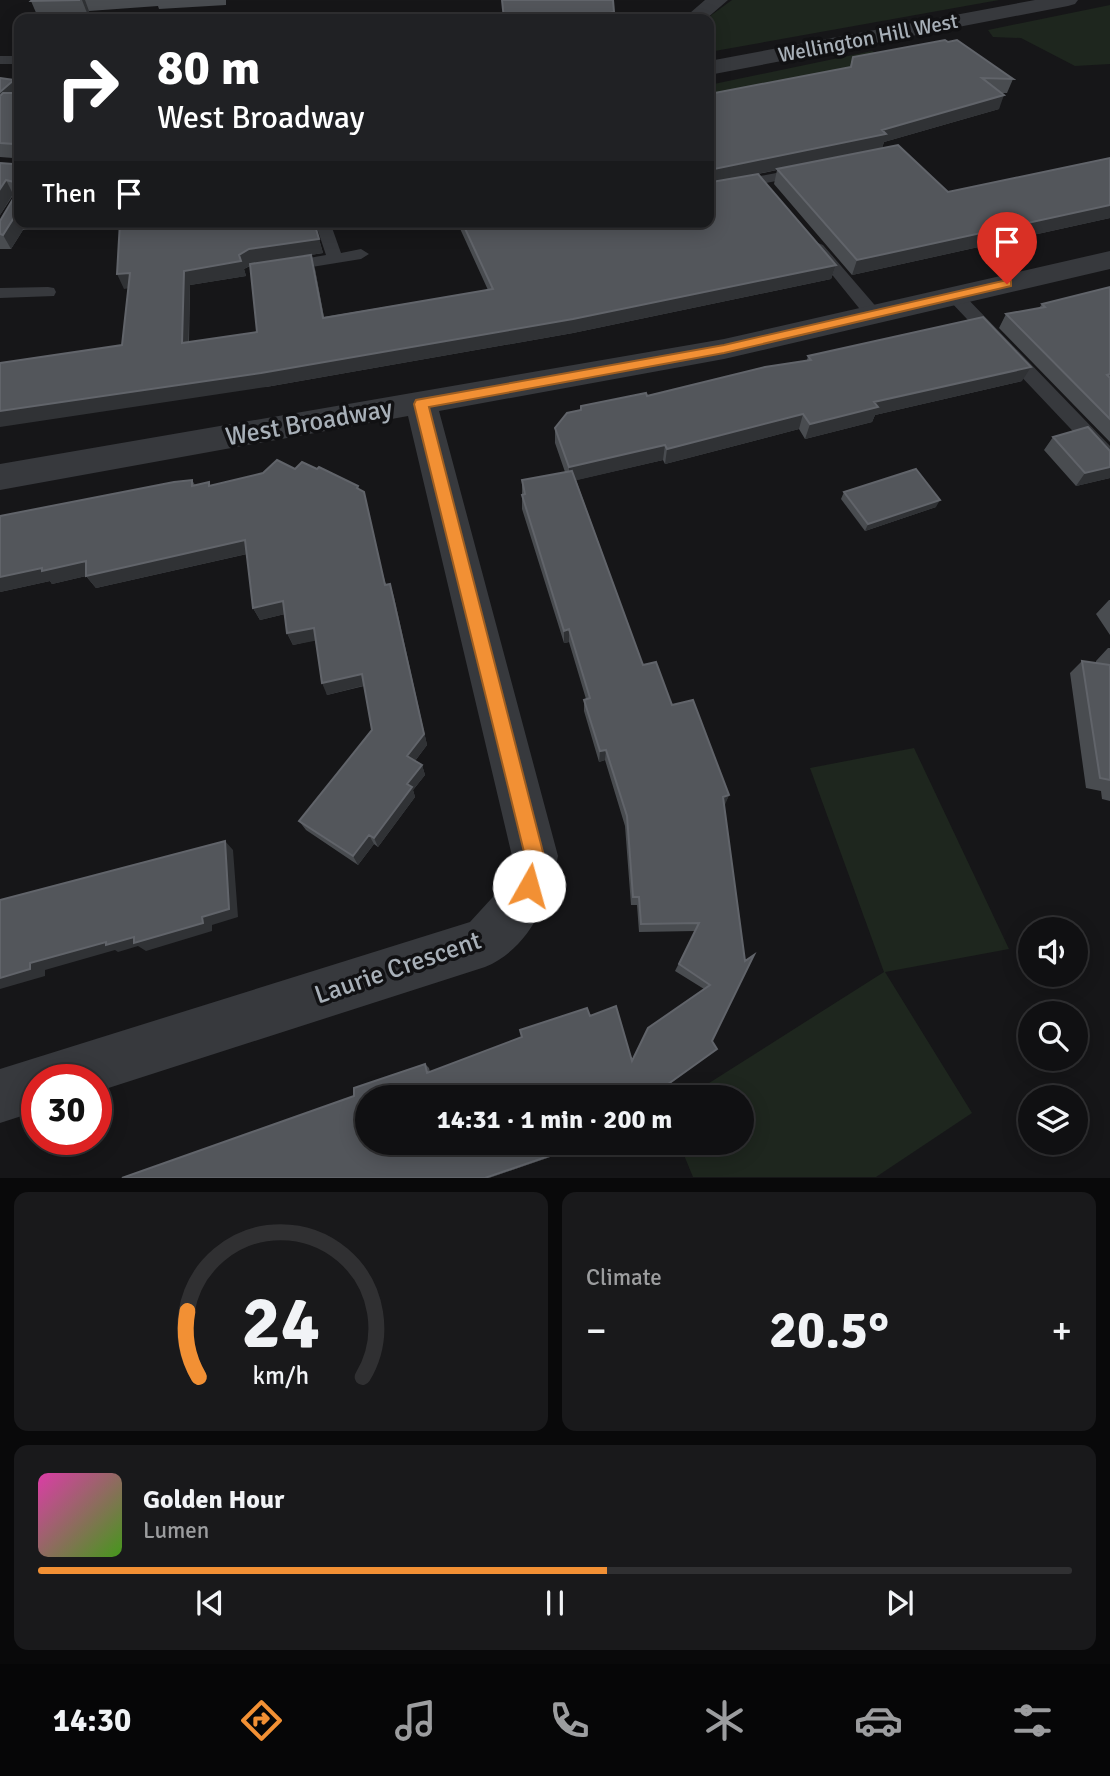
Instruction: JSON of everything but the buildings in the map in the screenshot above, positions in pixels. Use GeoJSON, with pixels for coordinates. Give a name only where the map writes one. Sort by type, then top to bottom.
{"type":"FeatureCollection","features":[{"type":"Feature","properties":{"kind":"street"},"geometry":{"type":"LineString","coordinates":[[700,14],[718,0]]}},
{"type":"Feature","properties":{"kind":"street","name":"Wellington Hill West"},"geometry":{"type":"LineString","coordinates":[[714,67],[1068,0]]}},
{"type":"Feature","properties":{"kind":"street","name":"West Broadway"},"geometry":{"type":"LineString","coordinates":[[0,477],[724,349],[1110,260]]}},
{"type":"Feature","properties":{"kind":"street","name":"Laurie Crescent"},"geometry":{"type":"LineString","coordinates":[[100,1064],[485,942],[513,916],[529,886],[535,856],[421,404]]}},
{"type":"Feature","properties":{"kind":"street"},"geometry":{"type":"LineString","coordinates":[[0,1096],[21,1089]]}},
{"type":"Feature","properties":{"kind":"lane"},"geometry":{"type":"LineString","coordinates":[[714,190],[764,186],[811,170]]}},
{"type":"Feature","properties":{"kind":"lane"},"geometry":{"type":"LineString","coordinates":[[323,228],[335,258]]}},
{"type":"Feature","properties":{"kind":"lane"},"geometry":{"type":"LineString","coordinates":[[803,232],[873,314]]}},
{"type":"Feature","properties":{"kind":"lane"},"geometry":{"type":"LineString","coordinates":[[268,269],[361,254]]}},
{"type":"Feature","properties":{"kind":"lane"},"geometry":{"type":"LineString","coordinates":[[0,293],[48,292]]}},
{"type":"Feature","properties":{"kind":"lane"},"geometry":{"type":"LineString","coordinates":[[955,296],[1110,458]]}},
{"type":"Feature","properties":{"kind":"shaded area"},"geometry":{"type":"Polygon","coordinates":[[[732,0],[999,0],[714,51],[713,14],[732,0]]]}},
{"type":"Feature","properties":{"kind":"shaded area"},"geometry":{"type":"Polygon","coordinates":[[[1110,5],[1110,64],[1075,66],[1021,38],[993,37],[988,30],[1110,5]]]}},
{"type":"Feature","properties":{"kind":"shaded area"},"geometry":{"type":"Polygon","coordinates":[[[872,51],[880,56],[853,67],[714,103],[714,84],[872,51]]]}},
{"type":"Feature","properties":{"kind":"shaded area"},"geometry":{"type":"Polygon","coordinates":[[[914,748],[1009,949],[885,972],[972,1113],[876,1177],[693,1177],[684,1155],[754,1155],[754,1085],[706,1085],[884,972],[810,768],[914,748]]]}},
{"type":"Feature","properties":{"kind":"route"},"geometry":{"type":"LineString","coordinates":[[529,886],[535,856],[421,404],[724,349],[1007,284]]}}]}
